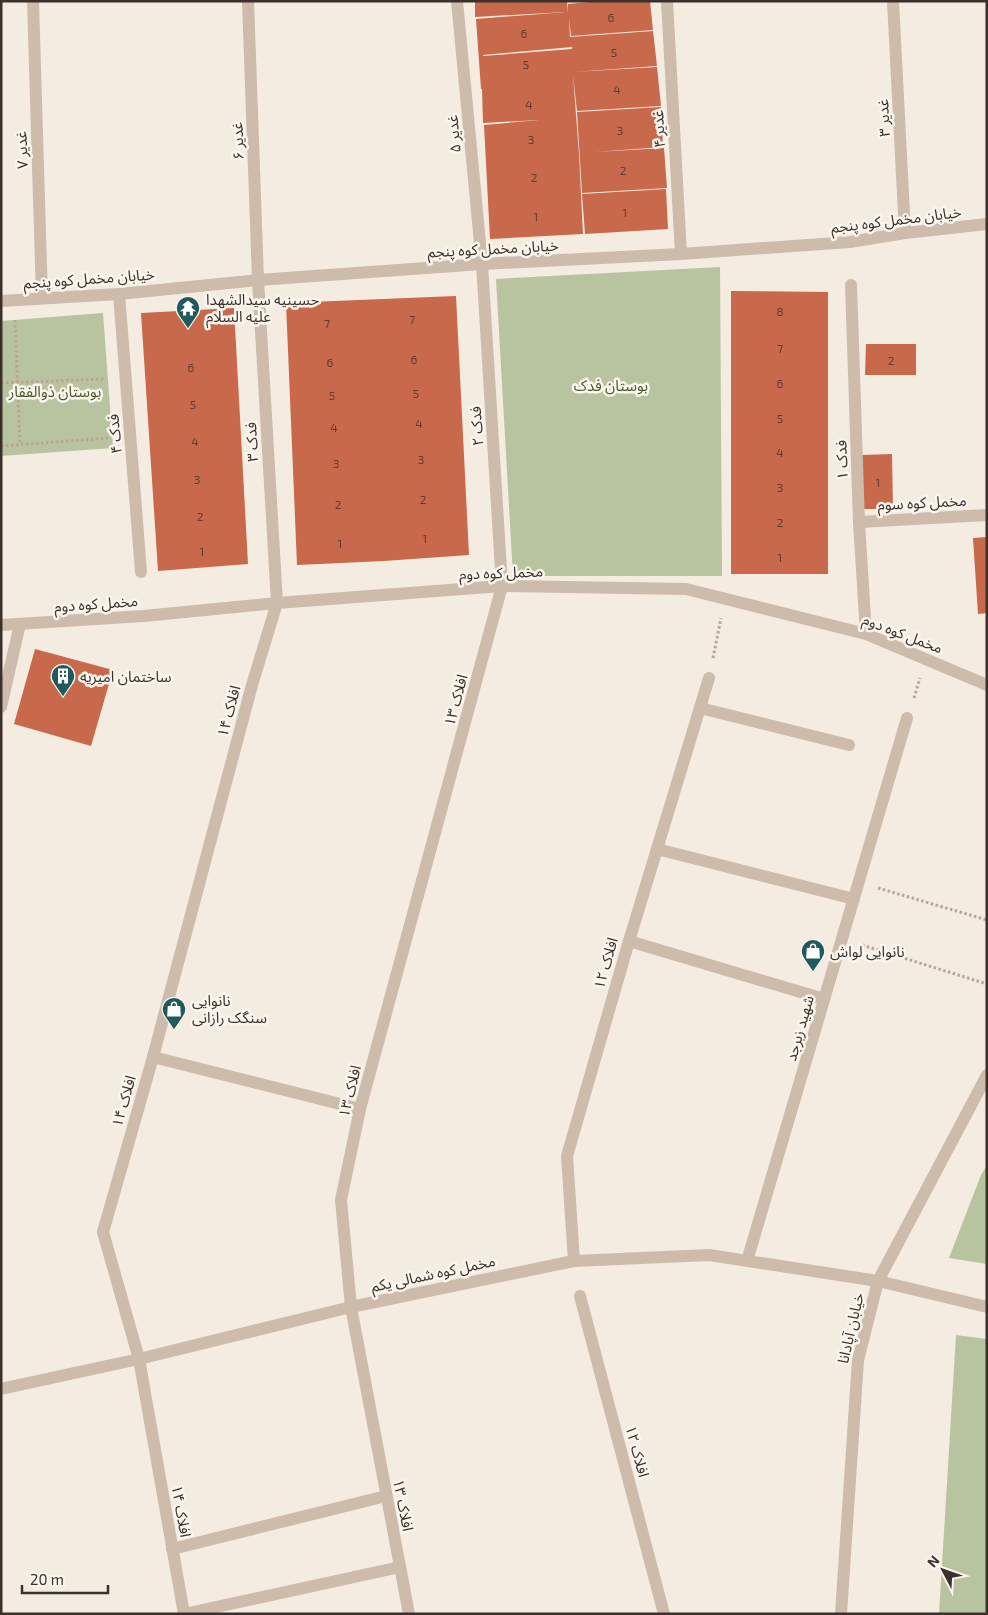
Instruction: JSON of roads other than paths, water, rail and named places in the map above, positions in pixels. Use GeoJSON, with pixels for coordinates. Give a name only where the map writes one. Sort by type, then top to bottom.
{"type":"FeatureCollection","features":[{"type":"Feature","properties":{"kind":"street","name":"غدیر ۷"},"geometry":{"type":"LineString","coordinates":[[33,1],[42,298]]}},
{"type":"Feature","properties":{"kind":"street","name":"غدیر ۶"},"geometry":{"type":"LineString","coordinates":[[248,1],[258,280]]}},
{"type":"Feature","properties":{"kind":"street","name":"غدیر ۵"},"geometry":{"type":"LineString","coordinates":[[457,1],[482,264]]}},
{"type":"Feature","properties":{"kind":"street","name":"غدیر ۴"},"geometry":{"type":"LineString","coordinates":[[667,1],[681,254]]}},
{"type":"Feature","properties":{"kind":"street","name":"غدیر ۳"},"geometry":{"type":"LineString","coordinates":[[893,1],[905,234]]}},
{"type":"Feature","properties":{"kind":"street","name":"خیابان مخمل کوه پنجم"},"geometry":{"type":"LineString","coordinates":[[7,300],[119,294],[258,280],[482,264],[681,254],[850,242],[987,224]]}},
{"type":"Feature","properties":{"kind":"street","name":"فدک ۲"},"geometry":{"type":"LineString","coordinates":[[482,264],[502,586]]}},
{"type":"Feature","properties":{"kind":"street","name":"فدک ۳"},"geometry":{"type":"LineString","coordinates":[[258,280],[277,603]]}},
{"type":"Feature","properties":{"kind":"street","name":"فدک ۱"},"geometry":{"type":"LineString","coordinates":[[851,285],[859,522],[866,634]]}},
{"type":"Feature","properties":{"kind":"street","name":"فدک ۴"},"geometry":{"type":"LineString","coordinates":[[119,294],[141,572]]}},
{"type":"Feature","properties":{"kind":"street","name":"مخمل کوه سوم"},"geometry":{"type":"LineString","coordinates":[[859,522],[987,515]]}},
{"type":"Feature","properties":{"kind":"street","name":"مخمل کوه دوم"},"geometry":{"type":"LineString","coordinates":[[1,625],[144,616],[277,603],[502,586],[686,589],[866,634],[987,685]]}},
{"type":"Feature","properties":{"kind":"street","name":"افلاک ۱۳"},"geometry":{"type":"LineString","coordinates":[[409,1614],[350,1307],[341,1200],[360,1108],[502,586]]}},
{"type":"Feature","properties":{"kind":"street","name":"افلاک ۱۴"},"geometry":{"type":"LineString","coordinates":[[184,1614],[138,1359],[103,1232],[153,1057],[252,685],[277,603]]}},
{"type":"Feature","properties":{"kind":"street"},"geometry":{"type":"LineString","coordinates":[[1,707],[20,624]]}},
{"type":"Feature","properties":{"kind":"street","name":"افلاک ۱۲"},"geometry":{"type":"LineString","coordinates":[[574,1261],[567,1156],[629,941],[709,678]]}},
{"type":"Feature","properties":{"kind":"street"},"geometry":{"type":"LineString","coordinates":[[700,708],[849,745]]}},
{"type":"Feature","properties":{"kind":"street","name":"شهید زبرجد"},"geometry":{"type":"LineString","coordinates":[[747,1261],[907,718]]}},
{"type":"Feature","properties":{"kind":"street"},"geometry":{"type":"LineString","coordinates":[[657,849],[854,899]]}},
{"type":"Feature","properties":{"kind":"street"},"geometry":{"type":"LineString","coordinates":[[629,941],[824,1000]]}},
{"type":"Feature","properties":{"kind":"street"},"geometry":{"type":"LineString","coordinates":[[153,1057],[360,1108]]}},
{"type":"Feature","properties":{"kind":"street","name":"خیابان آپادانا"},"geometry":{"type":"LineString","coordinates":[[841,1614],[858,1360],[878,1281],[987,1075]]}},
{"type":"Feature","properties":{"kind":"street","name":"مخمل کوه شمالی‌ یکم"},"geometry":{"type":"LineString","coordinates":[[1,1389],[138,1359],[350,1307],[574,1261],[709,1255],[878,1281],[987,1307]]}},
{"type":"Feature","properties":{"kind":"street","name":"افلاک ۱۲"},"geometry":{"type":"LineString","coordinates":[[580,1296],[664,1614]]}},
{"type":"Feature","properties":{"kind":"street"},"geometry":{"type":"LineString","coordinates":[[172,1549],[386,1496]]}},
{"type":"Feature","properties":{"kind":"street"},"geometry":{"type":"LineString","coordinates":[[184,1614],[400,1567]]}},
{"type":"Feature","properties":{"kind":"place","name":"حسینیه سیدالشهدا علیه السلام"},"geometry":{"type":"Point","coordinates":[188,329]}},
{"type":"Feature","properties":{"kind":"place","name":"ساختمان امیریه"},"geometry":{"type":"Point","coordinates":[63,697]}},
{"type":"Feature","properties":{"kind":"place","name":"نانوایی لواش"},"geometry":{"type":"Point","coordinates":[813,972]}},
{"type":"Feature","properties":{"kind":"place","name":"نانوایی سنگک رازانی"},"geometry":{"type":"Point","coordinates":[174,1030]}},
{"type":"Feature","properties":{"kind":"park label","name":"بوستان فدک"},"geometry":{"type":"Point","coordinates":[611,385]}},
{"type":"Feature","properties":{"kind":"park label","name":"بوستان ذوالفقار"},"geometry":{"type":"Point","coordinates":[55,391]}}]}
